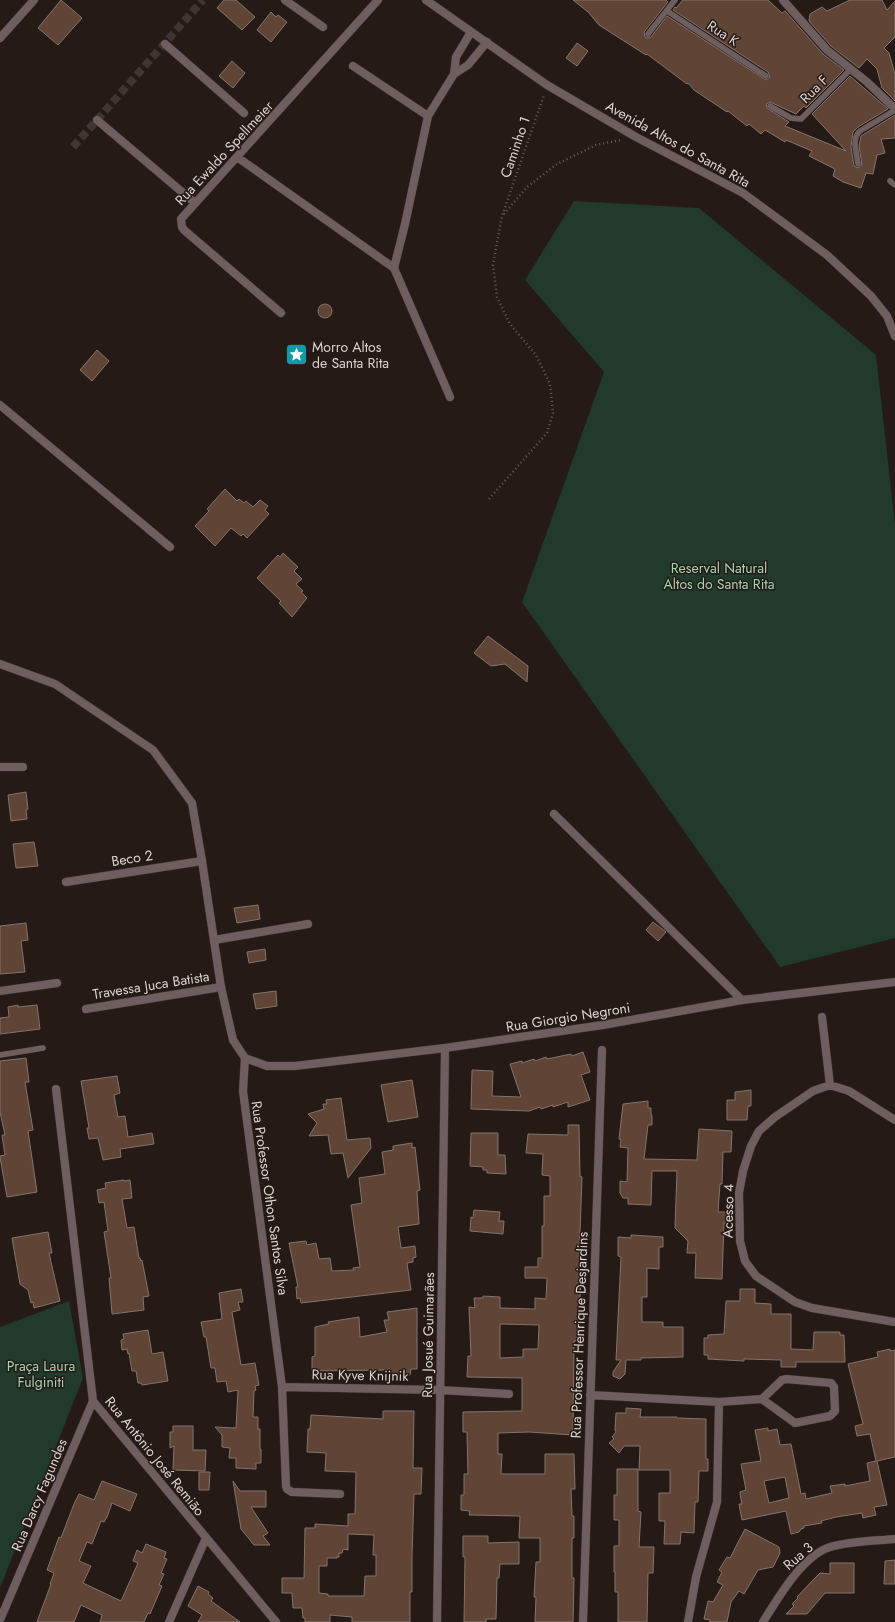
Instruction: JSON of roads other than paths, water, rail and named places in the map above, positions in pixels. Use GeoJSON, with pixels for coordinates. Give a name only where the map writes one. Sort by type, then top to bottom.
{"type":"FeatureCollection","features":[{"type":"Feature","properties":{"kind":"street"},"geometry":{"type":"LineString","coordinates":[[0,38],[34,0]]}},
{"type":"Feature","properties":{"kind":"street"},"geometry":{"type":"LineString","coordinates":[[285,0],[323,27]]}},
{"type":"Feature","properties":{"kind":"street","name":"Rua Ewaldo Spellmeier"},"geometry":{"type":"LineString","coordinates":[[281,313],[182,227],[181,219],[378,0]]}},
{"type":"Feature","properties":{"kind":"street","name":"Avenida Altos do Santa Rita"},"geometry":{"type":"LineString","coordinates":[[426,0],[547,85],[636,138],[743,193],[827,255],[871,296],[887,316],[895,336]]}},
{"type":"Feature","properties":{"kind":"street"},"geometry":{"type":"LineString","coordinates":[[784,0],[827,50],[895,107]]}},
{"type":"Feature","properties":{"kind":"street"},"geometry":{"type":"LineString","coordinates":[[454,74],[456,57],[471,32]]}},
{"type":"Feature","properties":{"kind":"street"},"geometry":{"type":"LineString","coordinates":[[394,268],[428,116],[454,74],[471,61],[487,42]]}},
{"type":"Feature","properties":{"kind":"street"},"geometry":{"type":"LineString","coordinates":[[165,44],[244,113]]}},
{"type":"Feature","properties":{"kind":"street"},"geometry":{"type":"LineString","coordinates":[[458,53],[471,61]]}},
{"type":"Feature","properties":{"kind":"street"},"geometry":{"type":"LineString","coordinates":[[353,66],[428,116]]}},
{"type":"Feature","properties":{"kind":"street"},"geometry":{"type":"LineString","coordinates":[[97,120],[195,203]]}},
{"type":"Feature","properties":{"kind":"street"},"geometry":{"type":"LineString","coordinates":[[237,157],[394,268],[450,397]]}},
{"type":"Feature","properties":{"kind":"street"},"geometry":{"type":"LineString","coordinates":[[0,405],[170,547]]}},
{"type":"Feature","properties":{"kind":"street"},"geometry":{"type":"LineString","coordinates":[[0,664],[55,684],[153,750],[192,802],[221,987],[233,1040],[245,1058]]}},
{"type":"Feature","properties":{"kind":"street"},"geometry":{"type":"LineString","coordinates":[[0,767],[23,767]]}},
{"type":"Feature","properties":{"kind":"street"},"geometry":{"type":"LineString","coordinates":[[554,814],[742,1000]]}},
{"type":"Feature","properties":{"kind":"street","name":"Beco 2"},"geometry":{"type":"LineString","coordinates":[[66,882],[202,861]]}},
{"type":"Feature","properties":{"kind":"street"},"geometry":{"type":"LineString","coordinates":[[214,940],[308,924]]}},
{"type":"Feature","properties":{"kind":"street","name":"Rua Giorgio Negroni"},"geometry":{"type":"LineString","coordinates":[[245,1058],[267,1066],[295,1066],[445,1048],[603,1026],[742,1000],[895,982]]}},
{"type":"Feature","properties":{"kind":"street"},"geometry":{"type":"LineString","coordinates":[[0,991],[57,983]]}},
{"type":"Feature","properties":{"kind":"street","name":"Travessa Juca Batista"},"geometry":{"type":"LineString","coordinates":[[86,1009],[221,987]]}},
{"type":"Feature","properties":{"kind":"street"},"geometry":{"type":"LineString","coordinates":[[822,1018],[830,1085],[849,1091],[895,1120]]}},
{"type":"Feature","properties":{"kind":"street","name":"Rua Josué Guimarães"},"geometry":{"type":"LineString","coordinates":[[437,1622],[445,1048]]}},
{"type":"Feature","properties":{"kind":"street","name":"Rua Professor Henrique Desjardins"},"geometry":{"type":"LineString","coordinates":[[583,1622],[602,1050]]}},
{"type":"Feature","properties":{"kind":"street","name":"Rua Professor Othon Santos Silva"},"geometry":{"type":"LineString","coordinates":[[245,1058],[243,1091],[282,1387],[286,1489],[292,1492],[340,1494]]}},
{"type":"Feature","properties":{"kind":"street","name":"Acesso 4"},"geometry":{"type":"LineString","coordinates":[[830,1085],[814,1091],[775,1117],[759,1131],[751,1146],[743,1171],[739,1193],[740,1242],[745,1262],[756,1276],[795,1302],[812,1308],[895,1322]]}},
{"type":"Feature","properties":{"kind":"street","name":"Rua Antônio José Remião"},"geometry":{"type":"LineString","coordinates":[[56,1089],[94,1401],[276,1622]]}},
{"type":"Feature","properties":{"kind":"street"},"geometry":{"type":"LineString","coordinates":[[590,1395],[719,1402],[762,1399],[784,1379],[831,1383],[834,1388],[835,1411],[830,1416],[795,1424],[762,1399]]}},
{"type":"Feature","properties":{"kind":"street","name":"Rua Kyve Knijnik"},"geometry":{"type":"LineString","coordinates":[[282,1387],[440,1390],[508,1394]]}},
{"type":"Feature","properties":{"kind":"street","name":"Rua Darcy Fagundes"},"geometry":{"type":"LineString","coordinates":[[0,1620],[94,1401]]}},
{"type":"Feature","properties":{"kind":"street"},"geometry":{"type":"LineString","coordinates":[[688,1622],[696,1577],[717,1502],[719,1402]]}},
{"type":"Feature","properties":{"kind":"street"},"geometry":{"type":"LineString","coordinates":[[169,1622],[206,1538]]}},
{"type":"Feature","properties":{"kind":"street","name":"Rua 3"},"geometry":{"type":"LineString","coordinates":[[763,1622],[790,1580],[813,1557],[829,1548],[846,1543],[895,1539]]}},
{"type":"Feature","properties":{"kind":"lane"},"geometry":{"type":"LineString","coordinates":[[648,34],[675,0]]}},
{"type":"Feature","properties":{"kind":"lane","name":"Rua K"},"geometry":{"type":"LineString","coordinates":[[667,11],[766,76]]}},
{"type":"Feature","properties":{"kind":"lane","name":"Rua F"},"geometry":{"type":"LineString","coordinates":[[770,106],[791,118],[800,119],[850,69]]}},
{"type":"Feature","properties":{"kind":"lane"},"geometry":{"type":"LineString","coordinates":[[858,164],[855,141],[856,135],[860,131],[895,110]]}},
{"type":"Feature","properties":{"kind":"lane"},"geometry":{"type":"LineString","coordinates":[[0,1055],[43,1048]]}},
{"type":"Feature","properties":{"kind":"tunnel"},"geometry":{"type":"LineString","coordinates":[[73,147],[203,0]]}},
{"type":"Feature","properties":{"kind":"place","name":"Morro Altos de Santa Rita"},"geometry":{"type":"Point","coordinates":[297,355]}},
{"type":"Feature","properties":{"kind":"park label","name":"Reserval Natural Altos do Santa Rita"},"geometry":{"type":"Point","coordinates":[719,576]}},
{"type":"Feature","properties":{"kind":"park label","name":"Praça Laura Fulginiti"},"geometry":{"type":"Point","coordinates":[41,1374]}}]}
